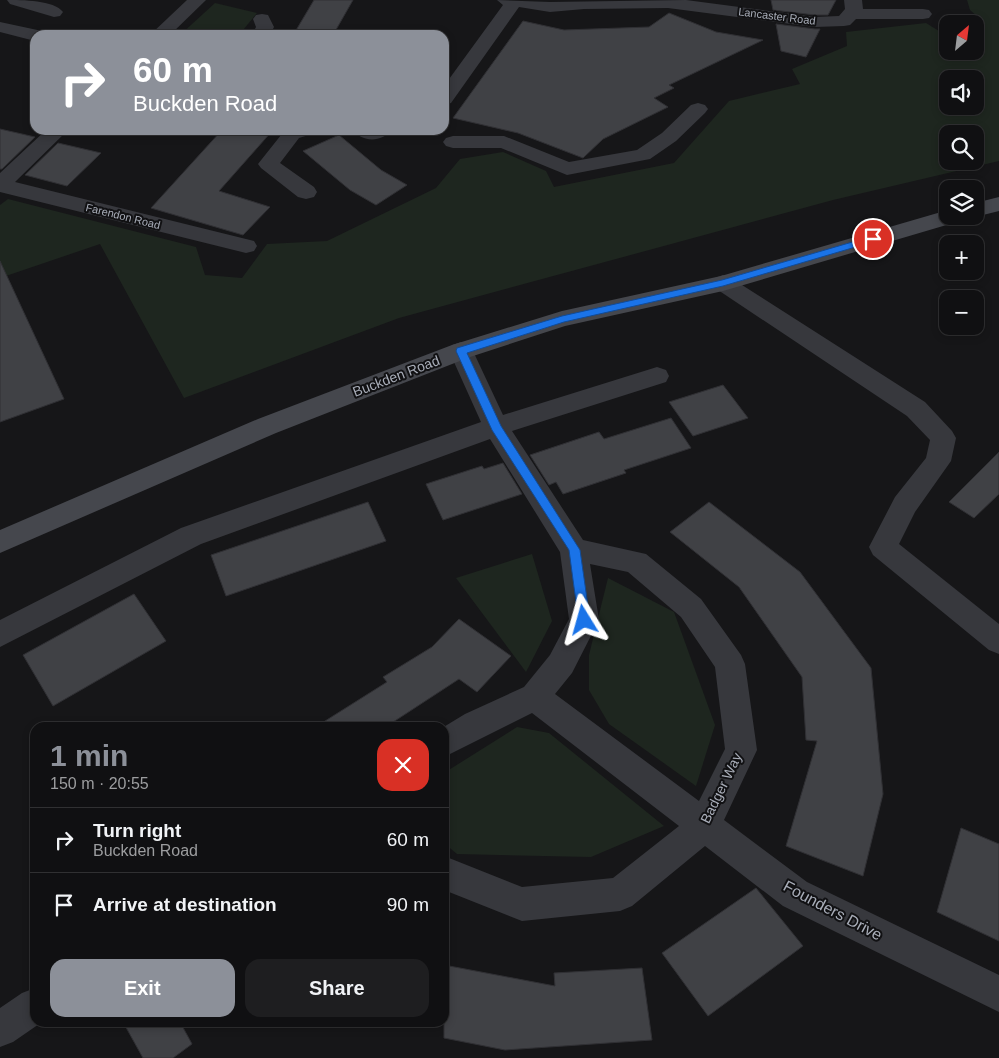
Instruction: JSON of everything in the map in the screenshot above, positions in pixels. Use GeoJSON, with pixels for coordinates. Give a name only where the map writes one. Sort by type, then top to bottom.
{"type":"FeatureCollection","features":[{"type":"Feature","properties":{"kind":"main road"},"geometry":{"type":"LineString","coordinates":[[984,208],[999,204]]}},
{"type":"Feature","properties":{"kind":"main road","name":"Buckden Road"},"geometry":{"type":"LineString","coordinates":[[0,542],[267,426],[461,351],[562,319],[723,283],[939,220]]}},
{"type":"Feature","properties":{"kind":"street"},"geometry":{"type":"LineString","coordinates":[[16,0],[54,12]]}},
{"type":"Feature","properties":{"kind":"street"},"geometry":{"type":"LineString","coordinates":[[164,30],[197,0]]}},
{"type":"Feature","properties":{"kind":"street"},"geometry":{"type":"LineString","coordinates":[[449,92],[510,1]]}},
{"type":"Feature","properties":{"kind":"street","name":"Lancaster Road"},"geometry":{"type":"LineString","coordinates":[[510,1],[550,6],[584,2],[668,3],[815,22],[844,21],[853,7],[923,14]]}},
{"type":"Feature","properties":{"kind":"street"},"geometry":{"type":"LineString","coordinates":[[0,27],[30,34]]}},
{"type":"Feature","properties":{"kind":"street"},"geometry":{"type":"LineString","coordinates":[[448,142],[504,142],[567,169],[643,154],[669,138],[698,109]]}},
{"type":"Feature","properties":{"kind":"street","name":"Farendon Road"},"geometry":{"type":"LineString","coordinates":[[0,185],[53,135]]}},
{"type":"Feature","properties":{"kind":"street"},"geometry":{"type":"LineString","coordinates":[[291,135],[268,164],[306,192]]}},
{"type":"Feature","properties":{"kind":"street","name":"Farendon Road"},"geometry":{"type":"LineString","coordinates":[[0,185],[246,246]]}},
{"type":"Feature","properties":{"kind":"street"},"geometry":{"type":"LineString","coordinates":[[723,283],[916,409],[943,438],[938,461],[904,506],[883,547],[999,641]]}},
{"type":"Feature","properties":{"kind":"street"},"geometry":{"type":"LineString","coordinates":[[449,740],[476,724],[535,697],[561,664],[584,620],[574,550],[496,427],[461,351]]}},
{"type":"Feature","properties":{"kind":"street"},"geometry":{"type":"LineString","coordinates":[[0,634],[191,536],[496,427],[657,376]]}},
{"type":"Feature","properties":{"kind":"street","name":"Badger Way"},"geometry":{"type":"LineString","coordinates":[[449,875],[522,904],[620,894],[704,826],[741,750],[730,664],[691,608],[636,562],[574,550]]}},
{"type":"Feature","properties":{"kind":"street","name":"Founders Drive"},"geometry":{"type":"LineString","coordinates":[[535,697],[795,894],[999,994]]}},
{"type":"Feature","properties":{"kind":"street"},"geometry":{"type":"LineString","coordinates":[[0,1030],[30,1009]]}},
{"type":"Feature","properties":{"kind":"shaded area"},"geometry":{"type":"Polygon","coordinates":[[[967,0],[999,0],[999,161],[984,165],[984,125],[939,125],[939,170],[961,170],[833,200],[399,318],[184,398],[100,244],[0,278],[0,205],[8,199],[196,247],[205,275],[242,278],[267,244],[327,241],[436,188],[460,159],[503,152],[546,171],[554,187],[674,163],[729,101],[800,84],[792,69],[847,46],[846,32],[926,23],[939,31],[939,60],[984,60],[984,15],[976,15],[970,10],[967,0]]]}},
{"type":"Feature","properties":{"kind":"shaded area"},"geometry":{"type":"Polygon","coordinates":[[[215,3],[257,13],[243,30],[185,30],[215,3]]]}},
{"type":"Feature","properties":{"kind":"shaded area"},"geometry":{"type":"Polygon","coordinates":[[[532,554],[552,621],[526,672],[456,578],[532,554]]]}},
{"type":"Feature","properties":{"kind":"shaded area"},"geometry":{"type":"Polygon","coordinates":[[[608,578],[674,612],[715,725],[696,786],[609,724],[589,690],[589,655],[608,578]]]}},
{"type":"Feature","properties":{"kind":"shaded area"},"geometry":{"type":"Polygon","coordinates":[[[517,727],[549,733],[664,826],[591,857],[457,854],[449,847],[449,770],[517,727]]]}},
{"type":"Feature","properties":{"kind":"building"},"geometry":{"type":"Polygon","coordinates":[[[314,0],[353,0],[336,30],[296,30],[314,0]]]}},
{"type":"Feature","properties":{"kind":"building"},"geometry":{"type":"Polygon","coordinates":[[[771,0],[836,0],[828,15],[815,15],[773,10],[771,0]]]}},
{"type":"Feature","properties":{"kind":"building"},"geometry":{"type":"Polygon","coordinates":[[[669,13],[716,32],[763,40],[669,85],[674,88],[654,98],[668,107],[603,139],[583,158],[518,133],[453,118],[523,21],[564,30],[649,27],[669,13]]]}},
{"type":"Feature","properties":{"kind":"building"},"geometry":{"type":"Polygon","coordinates":[[[776,24],[820,29],[806,57],[781,51],[776,24]]]}},
{"type":"Feature","properties":{"kind":"building"},"geometry":{"type":"Polygon","coordinates":[[[0,129],[35,137],[2,169],[0,169],[0,129]]]}},
{"type":"Feature","properties":{"kind":"building"},"geometry":{"type":"Polygon","coordinates":[[[217,135],[269,135],[219,191],[270,207],[243,235],[151,208],[217,135]]]}},
{"type":"Feature","properties":{"kind":"building"},"geometry":{"type":"Polygon","coordinates":[[[339,135],[381,170],[407,185],[376,205],[350,190],[303,151],[339,135]]]}},
{"type":"Feature","properties":{"kind":"building"},"geometry":{"type":"Polygon","coordinates":[[[58,143],[101,153],[67,186],[25,175],[58,143]]]}},
{"type":"Feature","properties":{"kind":"building"},"geometry":{"type":"Polygon","coordinates":[[[0,261],[64,399],[0,422],[0,261]]]}},
{"type":"Feature","properties":{"kind":"building"},"geometry":{"type":"Polygon","coordinates":[[[723,385],[748,418],[693,436],[669,402],[723,385]]]}},
{"type":"Feature","properties":{"kind":"building"},"geometry":{"type":"Polygon","coordinates":[[[671,418],[691,448],[624,470],[626,473],[563,494],[556,482],[549,485],[530,455],[599,432],[604,439],[671,418]]]}},
{"type":"Feature","properties":{"kind":"building"},"geometry":{"type":"Polygon","coordinates":[[[999,452],[999,494],[974,518],[949,502],[999,452]]]}},
{"type":"Feature","properties":{"kind":"building"},"geometry":{"type":"Polygon","coordinates":[[[503,463],[522,494],[443,520],[426,484],[482,466],[484,469],[503,463]]]}},
{"type":"Feature","properties":{"kind":"building"},"geometry":{"type":"Polygon","coordinates":[[[368,502],[386,541],[226,596],[211,555],[368,502]]]}},
{"type":"Feature","properties":{"kind":"building"},"geometry":{"type":"Polygon","coordinates":[[[709,502],[800,572],[871,668],[883,794],[863,876],[786,846],[817,741],[806,740],[802,677],[739,587],[670,532],[709,502]]]}},
{"type":"Feature","properties":{"kind":"building"},"geometry":{"type":"Polygon","coordinates":[[[134,594],[166,641],[53,706],[23,655],[134,594]]]}},
{"type":"Feature","properties":{"kind":"building"},"geometry":{"type":"Polygon","coordinates":[[[459,619],[511,656],[477,692],[459,679],[393,722],[324,722],[387,682],[383,677],[432,647],[459,619]]]}},
{"type":"Feature","properties":{"kind":"building"},"geometry":{"type":"Polygon","coordinates":[[[961,828],[999,844],[999,941],[937,912],[961,828]]]}},
{"type":"Feature","properties":{"kind":"building"},"geometry":{"type":"Polygon","coordinates":[[[756,888],[803,946],[708,1016],[662,953],[756,888]]]}},
{"type":"Feature","properties":{"kind":"building"},"geometry":{"type":"Polygon","coordinates":[[[449,966],[555,986],[554,973],[642,968],[652,1040],[505,1050],[444,1038],[444,1027],[449,1027],[449,966]]]}},
{"type":"Feature","properties":{"kind":"building"},"geometry":{"type":"Polygon","coordinates":[[[126,1027],[183,1027],[192,1044],[173,1058],[143,1058],[126,1027]]]}},
{"type":"Feature","properties":{"kind":"route"},"geometry":{"type":"LineString","coordinates":[[584,620],[574,550],[496,427],[461,351],[562,319],[723,283],[873,239]]}}]}
